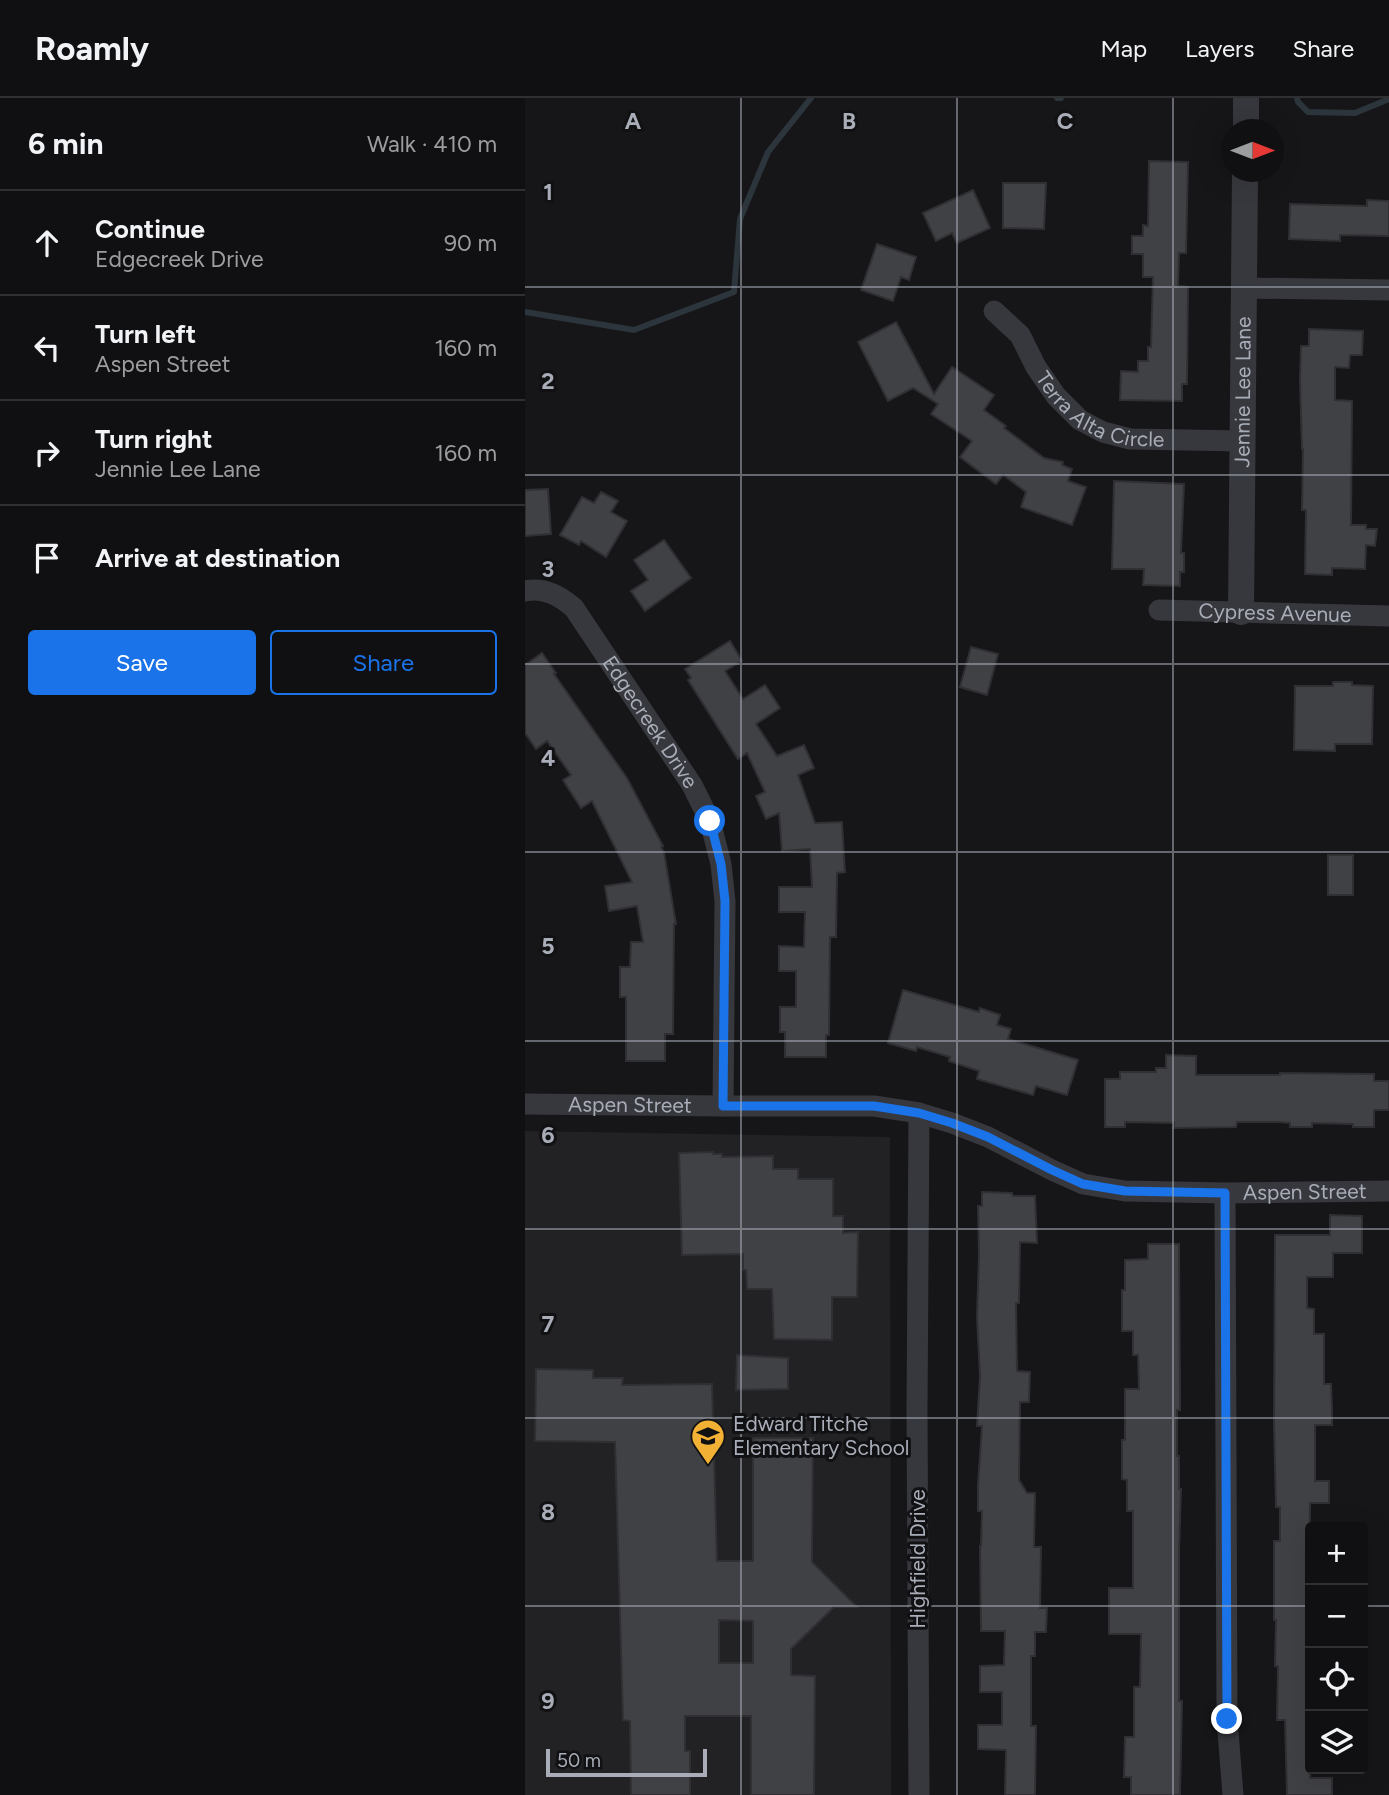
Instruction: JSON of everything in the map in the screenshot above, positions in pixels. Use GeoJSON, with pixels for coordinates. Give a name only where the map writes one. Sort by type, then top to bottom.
{"type":"FeatureCollection","features":[{"type":"Feature","properties":{"kind":"street"},"geometry":{"type":"LineString","coordinates":[[1246,98],[1246,119]]}},
{"type":"Feature","properties":{"kind":"street","name":"Jennie Lee Lane"},"geometry":{"type":"LineString","coordinates":[[1241,612],[1245,182]]}},
{"type":"Feature","properties":{"kind":"street"},"geometry":{"type":"LineString","coordinates":[[1244,288],[1389,290]]}},
{"type":"Feature","properties":{"kind":"street","name":"Terra Alta Circle"},"geometry":{"type":"LineString","coordinates":[[994,311],[1020,335],[1036,368],[1056,396],[1080,420],[1103,432],[1130,439],[1242,441]]}},
{"type":"Feature","properties":{"kind":"street","name":"Edgecreek Drive"},"geometry":{"type":"LineString","coordinates":[[525,591],[557,594],[574,608],[692,785],[710,821],[721,864],[725,901],[723,1106]]}},
{"type":"Feature","properties":{"kind":"street","name":"Cypress Avenue"},"geometry":{"type":"LineString","coordinates":[[1159,610],[1389,617]]}},
{"type":"Feature","properties":{"kind":"street","name":"Aspen Street"},"geometry":{"type":"LineString","coordinates":[[525,1104],[874,1106],[919,1113],[952,1123],[988,1137],[1083,1184],[1125,1191],[1389,1191]]}},
{"type":"Feature","properties":{"kind":"street","name":"Highfield Drive"},"geometry":{"type":"LineString","coordinates":[[919,1113],[919,1795]]}},
{"type":"Feature","properties":{"kind":"street"},"geometry":{"type":"LineString","coordinates":[[1225,1193],[1227,1719],[1233,1795]]}},
{"type":"Feature","properties":{"kind":"shaded area","name":"Edward Titche Elementary School"},"geometry":{"type":"Polygon","coordinates":[[[525,1131],[890,1137],[891,1795],[525,1795],[525,1131]]]}},
{"type":"Feature","properties":{"kind":"building"},"geometry":{"type":"Polygon","coordinates":[[[1149,161],[1188,162],[1186,253],[1179,253],[1178,286],[1188,287],[1187,384],[1182,384],[1182,401],[1120,400],[1121,371],[1138,372],[1138,361],[1148,361],[1148,347],[1151,347],[1153,277],[1143,277],[1143,254],[1132,254],[1132,236],[1143,236],[1143,225],[1148,226],[1149,161]]]}},
{"type":"Feature","properties":{"kind":"building"},"geometry":{"type":"Polygon","coordinates":[[[1003,183],[1046,183],[1044,229],[1003,228],[1003,183]]]}},
{"type":"Feature","properties":{"kind":"building"},"geometry":{"type":"Polygon","coordinates":[[[973,190],[990,228],[957,243],[952,233],[936,241],[923,213],[973,190]]]}},
{"type":"Feature","properties":{"kind":"building"},"geometry":{"type":"Polygon","coordinates":[[[1367,200],[1389,201],[1389,236],[1340,235],[1340,241],[1289,239],[1290,204],[1367,206],[1367,200]]]}},
{"type":"Feature","properties":{"kind":"building"},"geometry":{"type":"Polygon","coordinates":[[[877,244],[916,257],[909,280],[901,277],[893,301],[861,290],[877,244]]]}},
{"type":"Feature","properties":{"kind":"building"},"geometry":{"type":"Polygon","coordinates":[[[896,322],[934,394],[952,367],[994,395],[984,410],[1006,426],[1004,428],[1044,458],[1063,462],[1062,465],[1072,469],[1068,481],[1086,487],[1072,525],[1021,507],[1026,492],[1003,475],[996,484],[960,457],[972,441],[931,414],[938,404],[913,388],[888,401],[858,342],[896,322]]]}},
{"type":"Feature","properties":{"kind":"building"},"geometry":{"type":"Polygon","coordinates":[[[1309,329],[1363,331],[1362,355],[1350,355],[1349,368],[1335,367],[1335,400],[1352,401],[1351,525],[1366,525],[1366,529],[1377,529],[1375,546],[1366,545],[1365,569],[1332,568],[1332,575],[1305,574],[1306,510],[1302,510],[1300,380],[1301,346],[1309,346],[1309,329]]]}},
{"type":"Feature","properties":{"kind":"building"},"geometry":{"type":"Polygon","coordinates":[[[1114,481],[1184,484],[1181,553],[1184,553],[1184,572],[1180,572],[1180,586],[1143,585],[1144,569],[1112,569],[1114,481]]]}},
{"type":"Feature","properties":{"kind":"building"},"geometry":{"type":"Polygon","coordinates":[[[548,489],[551,534],[525,536],[525,490],[548,489]]]}},
{"type":"Feature","properties":{"kind":"building"},"geometry":{"type":"Polygon","coordinates":[[[601,492],[618,501],[611,512],[627,521],[606,557],[581,541],[579,545],[560,535],[582,497],[594,503],[601,492]]]}},
{"type":"Feature","properties":{"kind":"building"},"geometry":{"type":"Polygon","coordinates":[[[664,540],[691,578],[645,611],[631,591],[648,580],[634,560],[664,540]]]}},
{"type":"Feature","properties":{"kind":"building"},"geometry":{"type":"Polygon","coordinates":[[[730,641],[742,661],[725,671],[743,699],[765,685],[780,708],[756,724],[777,756],[804,745],[814,768],[798,775],[815,823],[842,822],[845,872],[837,873],[836,937],[830,937],[829,1035],[826,1035],[826,1057],[785,1057],[785,1032],[780,1032],[780,1007],[796,1007],[796,971],[779,971],[779,946],[804,947],[805,912],[779,912],[779,887],[812,887],[810,849],[782,851],[779,813],[766,819],[756,796],[765,792],[747,753],[738,759],[688,680],[691,678],[685,669],[730,641]]]}},
{"type":"Feature","properties":{"kind":"building"},"geometry":{"type":"Polygon","coordinates":[[[971,647],[998,654],[987,695],[960,687],[971,647]]]}},
{"type":"Feature","properties":{"kind":"building"},"geometry":{"type":"Polygon","coordinates":[[[542,653],[627,778],[663,846],[661,847],[676,924],[673,1034],[665,1034],[665,1061],[626,1061],[626,997],[620,997],[620,967],[630,967],[631,942],[643,942],[637,906],[609,911],[605,886],[632,882],[592,801],[581,808],[563,780],[571,775],[547,741],[536,749],[525,733],[525,665],[542,653]]]}},
{"type":"Feature","properties":{"kind":"building"},"geometry":{"type":"Polygon","coordinates":[[[1333,682],[1373,686],[1372,744],[1335,744],[1335,751],[1294,750],[1295,686],[1333,686],[1333,682]]]}},
{"type":"Feature","properties":{"kind":"building"},"geometry":{"type":"Polygon","coordinates":[[[1328,855],[1353,855],[1353,895],[1328,895],[1328,855]]]}},
{"type":"Feature","properties":{"kind":"building"},"geometry":{"type":"Polygon","coordinates":[[[903,990],[979,1012],[980,1008],[1000,1015],[997,1025],[1011,1029],[1008,1039],[1078,1060],[1067,1095],[1036,1086],[1033,1095],[977,1079],[979,1071],[949,1061],[950,1057],[917,1047],[916,1051],[888,1043],[903,990]]]}},
{"type":"Feature","properties":{"kind":"building"},"geometry":{"type":"Polygon","coordinates":[[[1166,1055],[1196,1056],[1196,1075],[1374,1074],[1374,1081],[1389,1081],[1389,1110],[1374,1110],[1374,1127],[1312,1123],[1312,1127],[1290,1127],[1290,1123],[1237,1122],[1236,1127],[1174,1128],[1174,1123],[1125,1122],[1125,1127],[1105,1127],[1105,1079],[1120,1079],[1120,1072],[1156,1072],[1156,1068],[1166,1068],[1166,1055]]]}},
{"type":"Feature","properties":{"kind":"building"},"geometry":{"type":"Polygon","coordinates":[[[679,1153],[722,1154],[722,1157],[773,1156],[773,1169],[798,1169],[798,1179],[833,1179],[833,1216],[843,1216],[843,1233],[858,1232],[857,1297],[832,1297],[832,1340],[774,1339],[772,1289],[747,1289],[743,1254],[682,1255],[679,1153]]]}},
{"type":"Feature","properties":{"kind":"building"},"geometry":{"type":"Polygon","coordinates":[[[982,1192],[1035,1196],[1037,1243],[1020,1242],[1019,1303],[1016,1303],[1017,1371],[1030,1372],[1029,1402],[1020,1402],[1019,1480],[1027,1493],[1035,1493],[1034,1547],[1041,1547],[1040,1608],[1047,1608],[1046,1632],[1035,1632],[1035,1656],[1031,1656],[1031,1726],[1036,1726],[1035,1795],[1005,1795],[1006,1750],[978,1749],[978,1725],[1002,1725],[1002,1692],[980,1692],[980,1666],[1004,1665],[1005,1631],[981,1631],[982,1511],[978,1511],[978,1485],[982,1426],[977,1426],[980,1376],[977,1317],[978,1206],[982,1206],[982,1192]]]}},
{"type":"Feature","properties":{"kind":"building"},"geometry":{"type":"Polygon","coordinates":[[[1330,1215],[1362,1216],[1362,1253],[1333,1253],[1333,1277],[1307,1277],[1307,1308],[1314,1309],[1314,1334],[1324,1334],[1324,1384],[1331,1384],[1332,1425],[1315,1425],[1315,1481],[1329,1481],[1329,1503],[1310,1503],[1310,1522],[1305,1522],[1305,1774],[1310,1774],[1310,1778],[1332,1778],[1332,1795],[1287,1795],[1285,1720],[1277,1720],[1278,1666],[1275,1666],[1274,1620],[1274,1541],[1280,1541],[1280,1507],[1276,1507],[1274,1424],[1275,1235],[1330,1235],[1330,1215]]]}},
{"type":"Feature","properties":{"kind":"building"},"geometry":{"type":"Polygon","coordinates":[[[1148,1244],[1179,1244],[1180,1410],[1177,1410],[1177,1456],[1181,1489],[1180,1795],[1131,1795],[1131,1777],[1124,1777],[1125,1737],[1134,1737],[1134,1687],[1140,1687],[1141,1634],[1109,1634],[1109,1588],[1133,1588],[1133,1511],[1127,1511],[1127,1480],[1122,1479],[1122,1440],[1125,1440],[1125,1389],[1139,1389],[1138,1355],[1133,1355],[1133,1331],[1122,1331],[1125,1260],[1148,1259],[1148,1244]]]}},
{"type":"Feature","properties":{"kind":"building"},"geometry":{"type":"Polygon","coordinates":[[[737,1355],[788,1358],[788,1389],[736,1390],[737,1355]]]}},
{"type":"Feature","properties":{"kind":"building"},"geometry":{"type":"Polygon","coordinates":[[[536,1369],[593,1370],[593,1378],[623,1378],[622,1385],[712,1384],[717,1561],[753,1561],[753,1438],[813,1438],[812,1562],[857,1607],[834,1607],[791,1649],[791,1675],[815,1676],[814,1795],[751,1795],[751,1716],[685,1716],[685,1751],[690,1751],[690,1795],[631,1795],[630,1721],[623,1720],[615,1442],[535,1441],[536,1369]],[[719,1620],[719,1663],[753,1663],[753,1621],[719,1620]]]}},
{"type":"Feature","properties":{"kind":"waterway"},"geometry":{"type":"LineString","coordinates":[[525,312],[634,330],[734,292],[740,219],[768,152],[811,98]]}},
{"type":"Feature","properties":{"kind":"waterway"},"geometry":{"type":"LineString","coordinates":[[1297,98],[1308,112],[1355,113],[1389,99]]}},
{"type":"Feature","properties":{"kind":"place","name":"Edward Titche Elementary School"},"geometry":{"type":"Point","coordinates":[708,1466]}},
{"type":"Feature","properties":{"kind":"route"},"geometry":{"type":"LineString","coordinates":[[710,821],[721,864],[725,901],[723,1106],[874,1106],[919,1113],[988,1137],[1083,1184],[1125,1191],[1225,1193],[1227,1719]]}}]}
